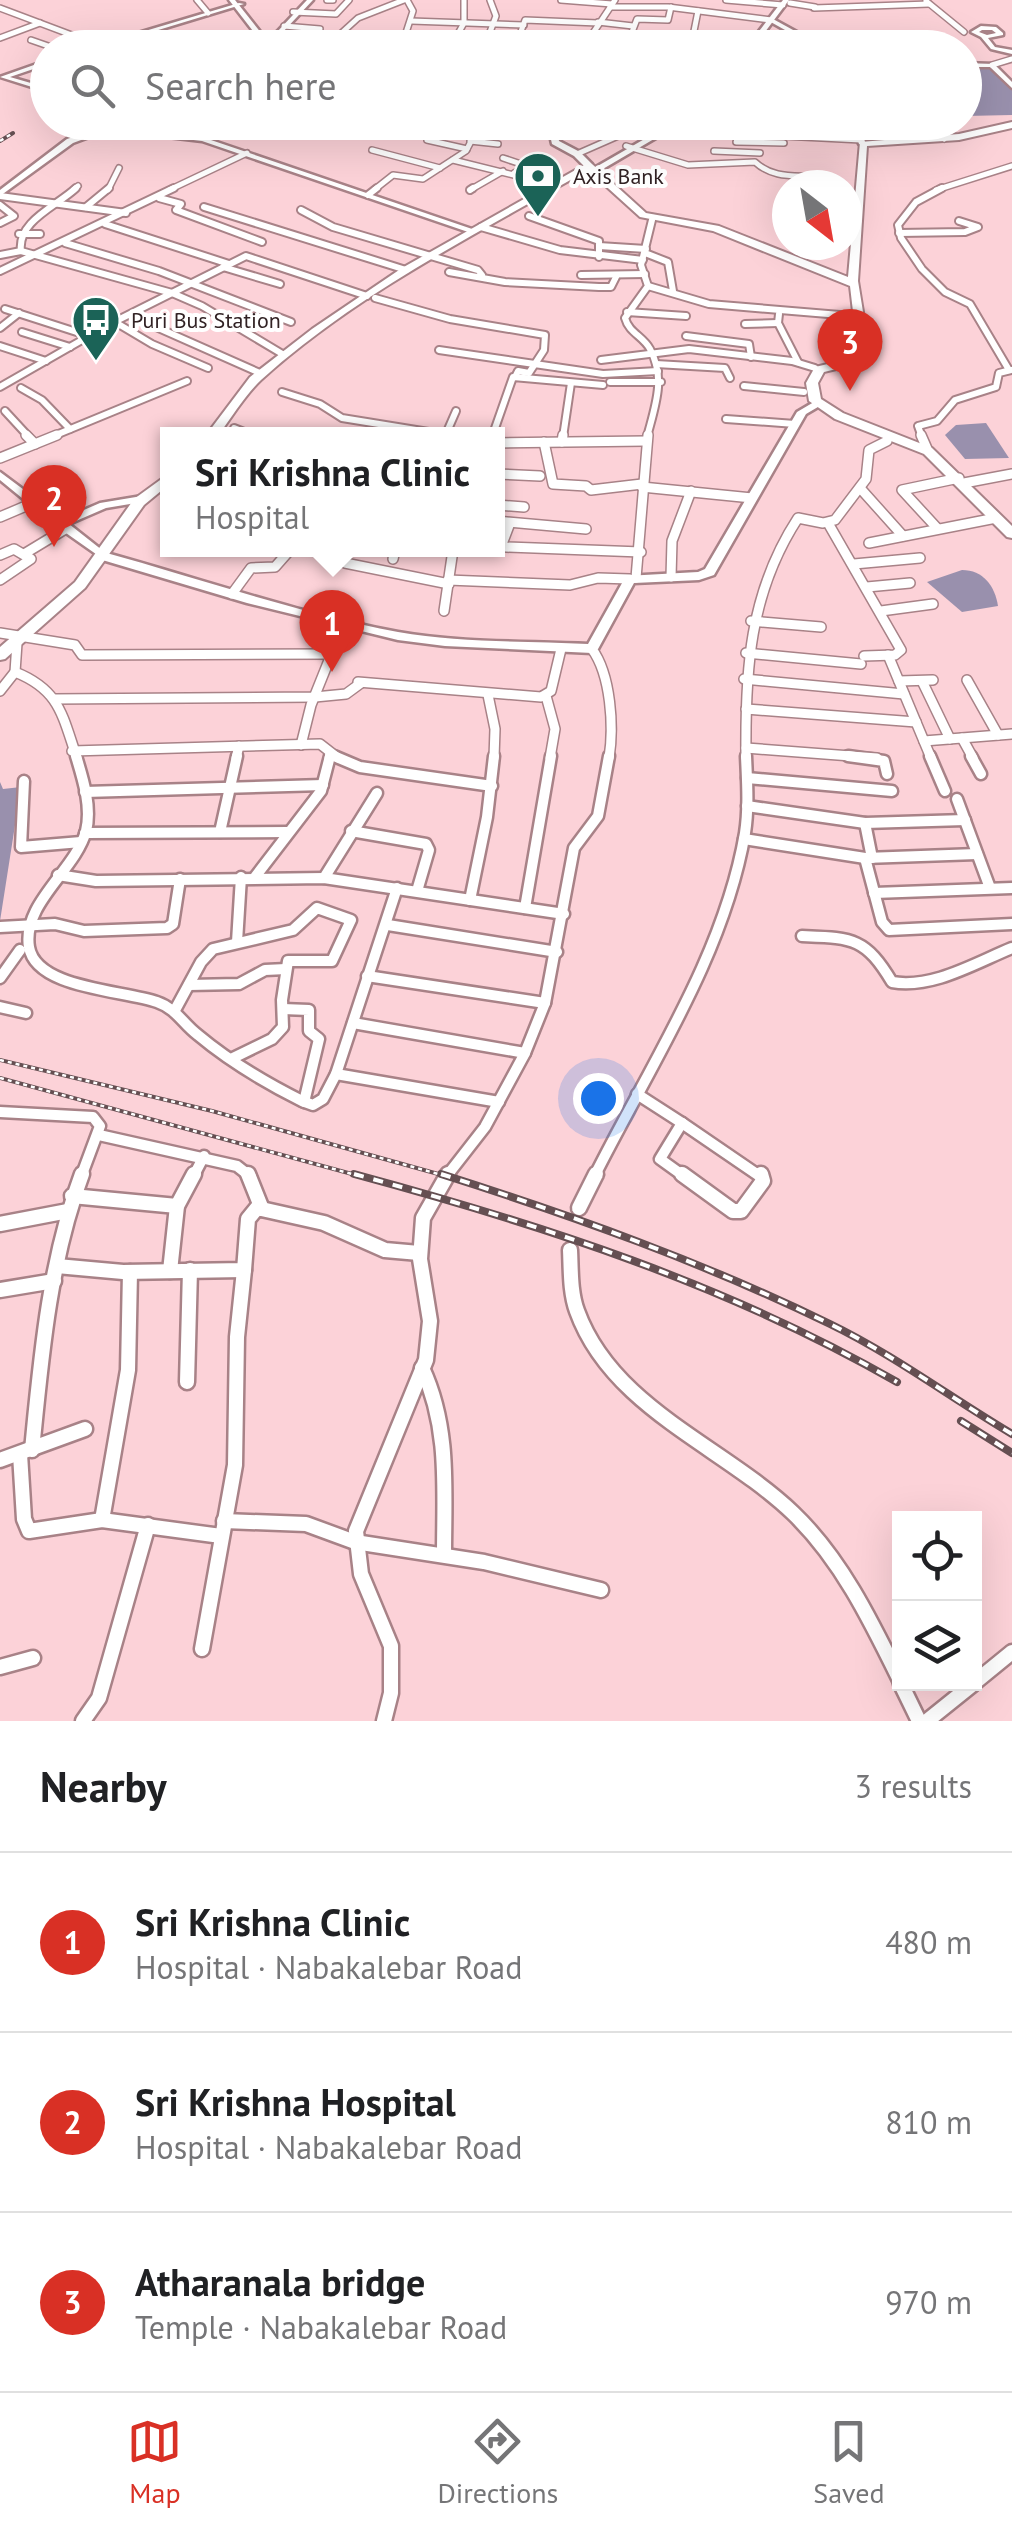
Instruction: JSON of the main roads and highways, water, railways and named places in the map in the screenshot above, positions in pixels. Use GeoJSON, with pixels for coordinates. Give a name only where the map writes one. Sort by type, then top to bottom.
{"type":"FeatureCollection","features":[{"type":"Feature","properties":{"kind":"highway"},"geometry":{"type":"LineString","coordinates":[[982,131],[1012,124]]}},
{"type":"Feature","properties":{"kind":"highway"},"geometry":{"type":"LineString","coordinates":[[860,140],[861,189],[852,232],[852,316],[860,354]]}},
{"type":"Feature","properties":{"kind":"highway"},"geometry":{"type":"LineString","coordinates":[[587,170],[643,215],[727,236],[852,284]]}},
{"type":"Feature","properties":{"kind":"highway"},"geometry":{"type":"LineString","coordinates":[[219,427],[262,374],[284,355],[434,257],[554,184],[587,170]]}},
{"type":"Feature","properties":{"kind":"highway"},"geometry":{"type":"LineString","coordinates":[[587,170],[632,213],[686,225]]}},
{"type":"Feature","properties":{"kind":"highway"},"geometry":{"type":"LineString","coordinates":[[481,229],[587,170]]}},
{"type":"Feature","properties":{"kind":"highway"},"geometry":{"type":"LineString","coordinates":[[252,386],[406,270],[434,257]]}},
{"type":"Feature","properties":{"kind":"highway"},"geometry":{"type":"LineString","coordinates":[[816,408],[812,392],[816,373],[828,366],[857,361],[860,354],[852,284]]}},
{"type":"Feature","properties":{"kind":"highway"},"geometry":{"type":"LineString","coordinates":[[860,354],[809,373],[804,392],[816,408],[866,430],[924,448],[962,480],[1007,527]]}},
{"type":"Feature","properties":{"kind":"highway"},"geometry":{"type":"LineString","coordinates":[[866,430],[887,441],[924,448]]}},
{"type":"Feature","properties":{"kind":"highway"},"geometry":{"type":"LineString","coordinates":[[0,656],[80,585],[142,498],[160,484]]}},
{"type":"Feature","properties":{"kind":"main road"},"geometry":{"type":"LineString","coordinates":[[278,30],[307,0]]}},
{"type":"Feature","properties":{"kind":"main road"},"geometry":{"type":"LineString","coordinates":[[151,30],[238,2]]}},
{"type":"Feature","properties":{"kind":"main road"},"geometry":{"type":"LineString","coordinates":[[238,2],[262,30]]}},
{"type":"Feature","properties":{"kind":"main road"},"geometry":{"type":"LineString","coordinates":[[148,30],[238,2]]}},
{"type":"Feature","properties":{"kind":"main road"},"geometry":{"type":"LineString","coordinates":[[767,30],[788,2]]}},
{"type":"Feature","properties":{"kind":"main road"},"geometry":{"type":"LineString","coordinates":[[276,30],[296,12]]}},
{"type":"Feature","properties":{"kind":"main road"},"geometry":{"type":"LineString","coordinates":[[774,21],[790,30]]}},
{"type":"Feature","properties":{"kind":"main road"},"geometry":{"type":"LineString","coordinates":[[987,36],[994,48],[1011,56]]}},
{"type":"Feature","properties":{"kind":"main road"},"geometry":{"type":"LineString","coordinates":[[982,64],[992,64],[1009,78],[1012,86]]}},
{"type":"Feature","properties":{"kind":"main road"},"geometry":{"type":"LineString","coordinates":[[4,75],[30,68]]}},
{"type":"Feature","properties":{"kind":"main road"},"geometry":{"type":"LineString","coordinates":[[4,75],[30,84]]}},
{"type":"Feature","properties":{"kind":"main road"},"geometry":{"type":"LineString","coordinates":[[0,195],[73,140]]}},
{"type":"Feature","properties":{"kind":"main road"},"geometry":{"type":"LineString","coordinates":[[206,140],[481,229]]}},
{"type":"Feature","properties":{"kind":"main road"},"geometry":{"type":"LineString","coordinates":[[554,140],[573,152],[587,170],[644,140]]}},
{"type":"Feature","properties":{"kind":"main road"},"geometry":{"type":"LineString","coordinates":[[630,147],[642,140]]}},
{"type":"Feature","properties":{"kind":"main road"},"geometry":{"type":"LineString","coordinates":[[0,474],[103,556],[232,594],[419,640],[592,649],[633,578],[708,574],[796,422],[816,408]]}},
{"type":"Feature","properties":{"kind":"main road"},"geometry":{"type":"LineString","coordinates":[[64,526],[104,505],[142,498]]}},
{"type":"Feature","properties":{"kind":"railway"},"geometry":{"type":"LineString","coordinates":[[0,141],[13,133]]}},
{"type":"Feature","properties":{"kind":"railway"},"geometry":{"type":"LineString","coordinates":[[0,1060],[212,1111],[449,1177]]}},
{"type":"Feature","properties":{"kind":"railway"},"geometry":{"type":"LineString","coordinates":[[0,1078],[363,1177]]}},
{"type":"Feature","properties":{"kind":"railway"},"geometry":{"type":"LineString","coordinates":[[354,1174],[495,1214],[632,1260],[767,1315],[897,1382]]}},
{"type":"Feature","properties":{"kind":"railway"},"geometry":{"type":"LineString","coordinates":[[441,1174],[638,1242],[783,1302],[877,1349],[1012,1434]]}},
{"type":"Feature","properties":{"kind":"railway"},"geometry":{"type":"LineString","coordinates":[[961,1421],[1012,1453]]}},
{"type":"Feature","properties":{"kind":"place","name":"Axis Bank"},"geometry":{"type":"Point","coordinates":[538,218]}},
{"type":"Feature","properties":{"kind":"place","name":"Puri Bus Station"},"geometry":{"type":"Point","coordinates":[96,362]}},
{"type":"Feature","properties":{"kind":"place","name":"Atharanala bridge"},"geometry":{"type":"Point","coordinates":[850,391]}},
{"type":"Feature","properties":{"kind":"place","name":"Sri Krishna Hospital"},"geometry":{"type":"Point","coordinates":[54,547]}},
{"type":"Feature","properties":{"kind":"place","name":"Sri Krishna Clinic"},"geometry":{"type":"Point","coordinates":[332,672]}}]}
